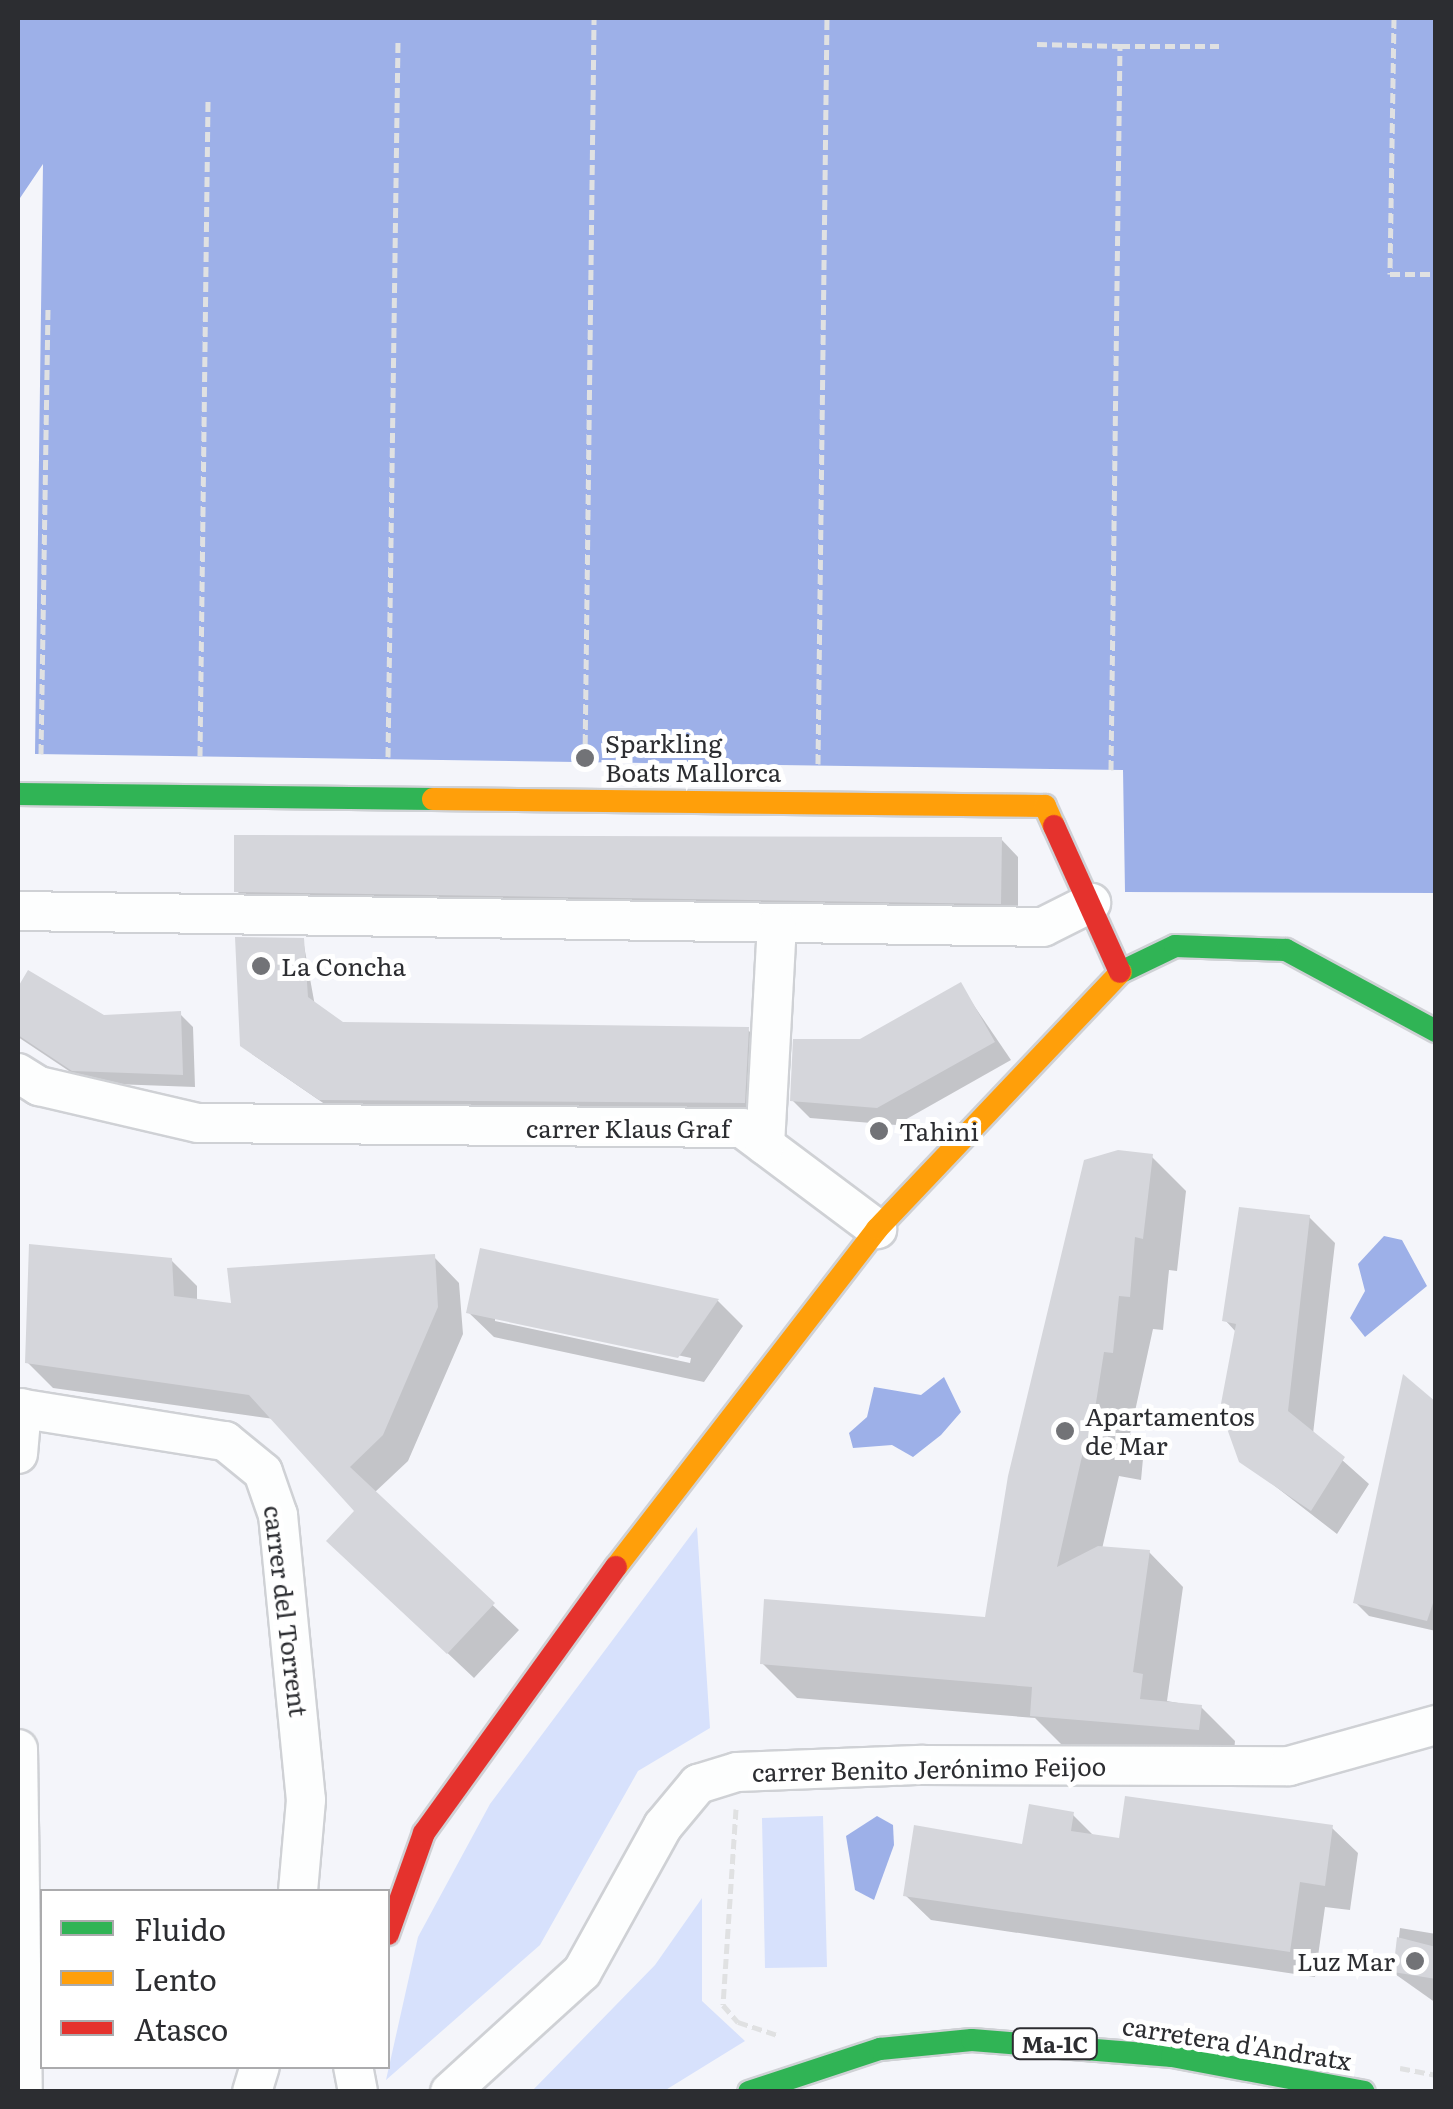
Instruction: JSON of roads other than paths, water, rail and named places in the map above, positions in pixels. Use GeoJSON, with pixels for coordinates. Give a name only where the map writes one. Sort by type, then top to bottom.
{"type":"FeatureCollection","features":[{"type":"Feature","properties":{"kind":"street"},"geometry":{"type":"LineString","coordinates":[[18,794],[1046,806],[1120,972]]}},
{"type":"Feature","properties":{"kind":"street"},"geometry":{"type":"LineString","coordinates":[[18,911],[777,926],[1044,927],[1091,903]]}},
{"type":"Feature","properties":{"kind":"street"},"geometry":{"type":"LineString","coordinates":[[765,1145],[777,926]]}},
{"type":"Feature","properties":{"kind":"street"},"geometry":{"type":"LineString","coordinates":[[390,1928],[424,1832],[877,1229],[1120,972],[1175,946],[1286,950],[1436,1030]]}},
{"type":"Feature","properties":{"kind":"street","name":"carrer Klaus Graf"},"geometry":{"type":"LineString","coordinates":[[18,1073],[39,1086],[198,1123],[742,1128],[877,1229]]}},
{"type":"Feature","properties":{"kind":"street"},"geometry":{"type":"LineString","coordinates":[[18,1454],[20,1408]]}},
{"type":"Feature","properties":{"kind":"street","name":"carrer del Torrent"},"geometry":{"type":"LineString","coordinates":[[20,1408],[225,1441],[264,1472],[278,1515],[306,1800],[298,1889]]}},
{"type":"Feature","properties":{"kind":"street","name":"carrer Benito Jerónimo Feijoo"},"geometry":{"type":"LineString","coordinates":[[450,2092],[582,1972],[663,1826],[698,1784],[737,1772],[1288,1766],[1436,1724]]}},
{"type":"Feature","properties":{"kind":"street"},"geometry":{"type":"LineString","coordinates":[[18,1749],[23,2092]]}},
{"type":"Feature","properties":{"kind":"street","name":"carretera d'Andratx"},"geometry":{"type":"LineString","coordinates":[[749,2092],[880,2049],[972,2040],[1172,2056],[1364,2092]]}},
{"type":"Feature","properties":{"kind":"water"},"geometry":{"type":"Polygon","coordinates":[[[18,18],[1435,18],[1435,893],[1125,892],[1123,770],[35,754],[43,164],[18,201],[18,18]]]}},
{"type":"Feature","properties":{"kind":"water"},"geometry":{"type":"Polygon","coordinates":[[[1384,1236],[1402,1240],[1427,1286],[1365,1337],[1350,1318],[1365,1291],[1358,1264],[1384,1236]]]}},
{"type":"Feature","properties":{"kind":"water"},"geometry":{"type":"Polygon","coordinates":[[[944,1377],[961,1412],[941,1435],[913,1457],[892,1445],[853,1448],[849,1433],[867,1417],[874,1387],[921,1395],[944,1377]]]}},
{"type":"Feature","properties":{"kind":"water"},"geometry":{"type":"Polygon","coordinates":[[[877,1816],[893,1825],[894,1845],[874,1900],[855,1890],[846,1836],[877,1816]]]}},
{"type":"Feature","properties":{"kind":"place","name":"Sparkling Boats Mallorca"},"geometry":{"type":"Point","coordinates":[585,758]}},
{"type":"Feature","properties":{"kind":"place","name":"La Concha"},"geometry":{"type":"Point","coordinates":[261,966]}},
{"type":"Feature","properties":{"kind":"place","name":"Tahini"},"geometry":{"type":"Point","coordinates":[879,1131]}},
{"type":"Feature","properties":{"kind":"place","name":"Apartamentos de Mar"},"geometry":{"type":"Point","coordinates":[1065,1431]}},
{"type":"Feature","properties":{"kind":"place","name":"Luz Mar"},"geometry":{"type":"Point","coordinates":[1415,1961]}}]}
